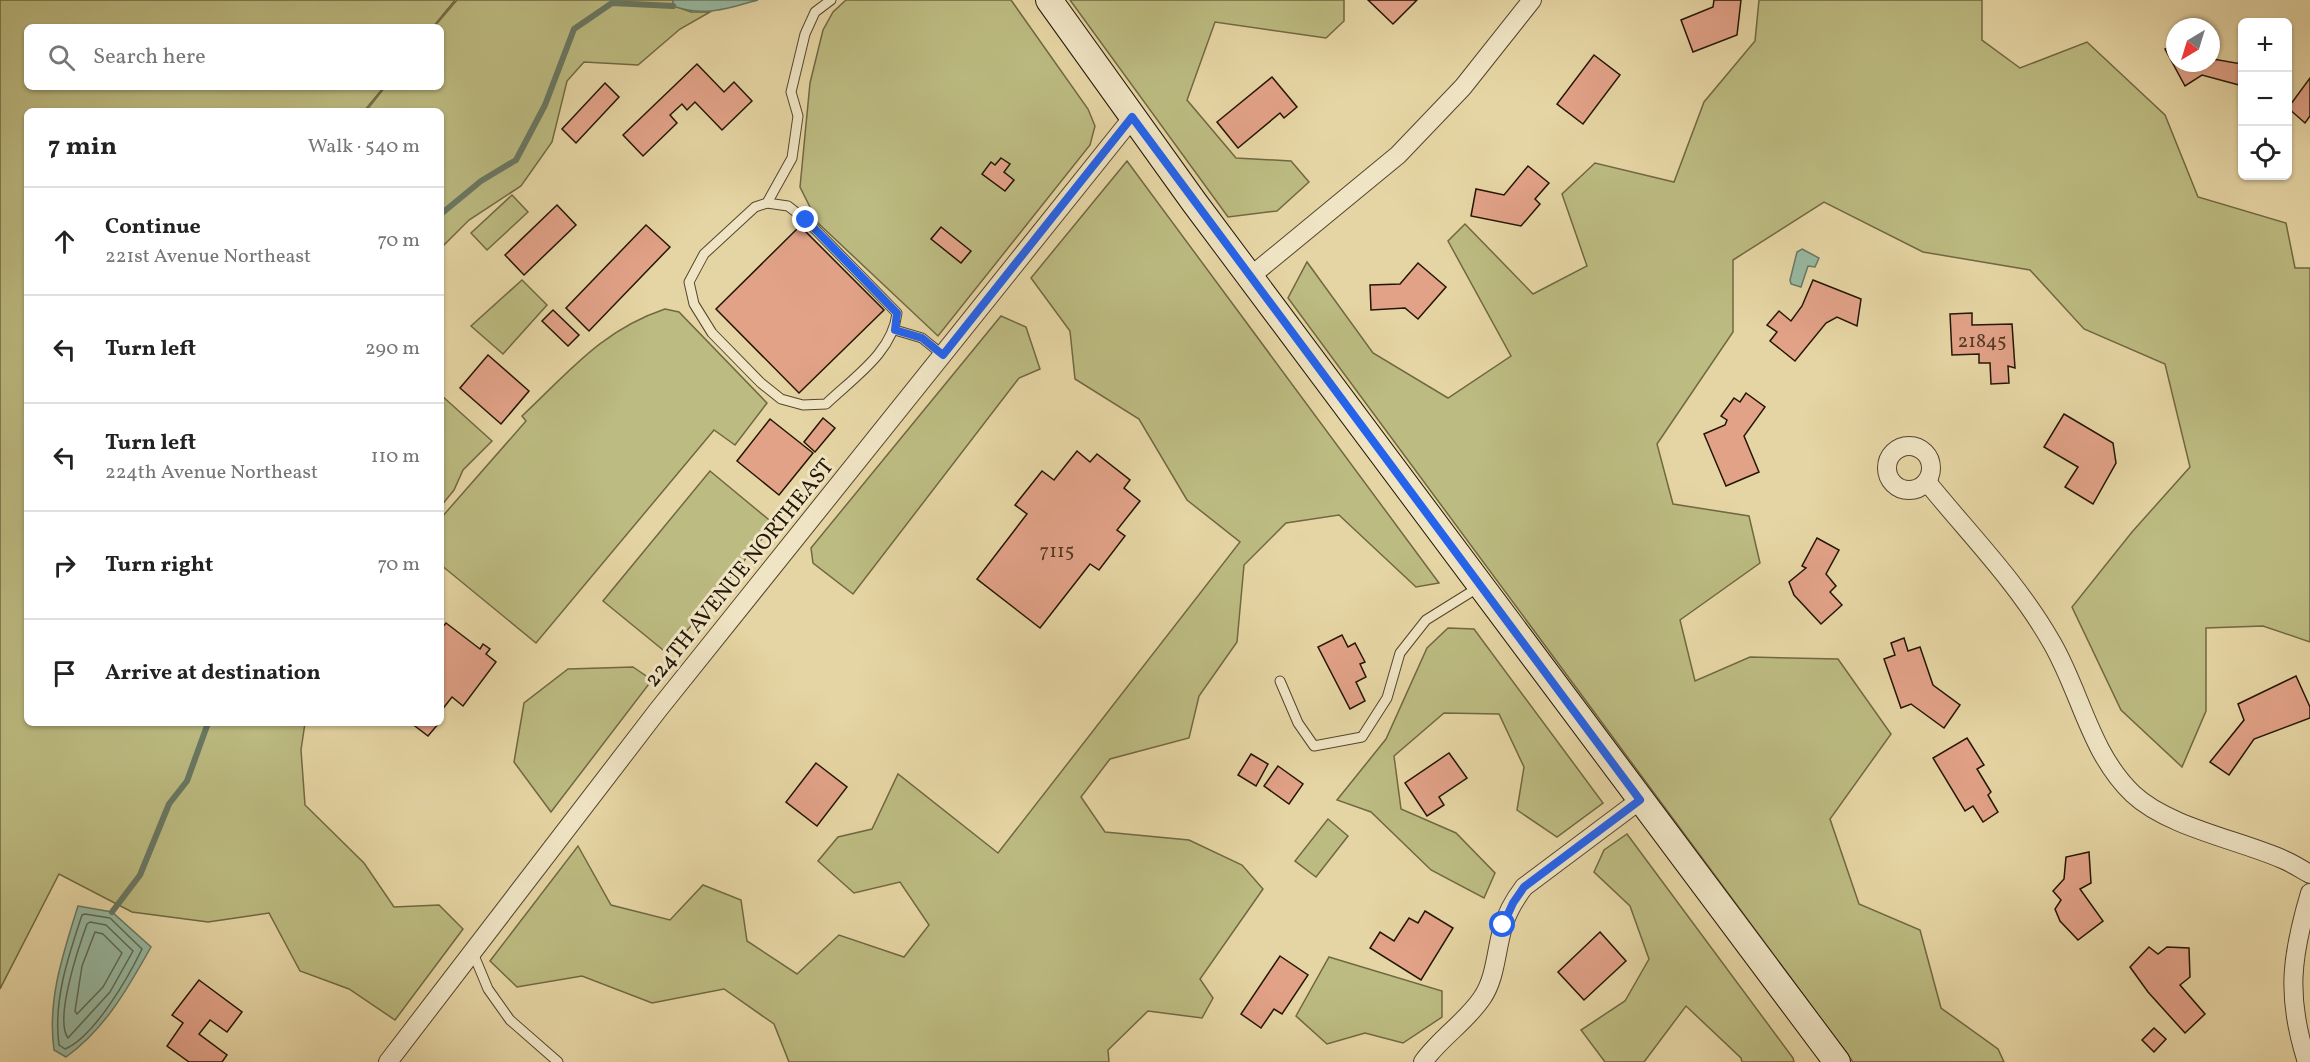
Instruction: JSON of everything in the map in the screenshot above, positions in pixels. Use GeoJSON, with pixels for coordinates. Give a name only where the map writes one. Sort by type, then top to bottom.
{"type":"FeatureCollection","features":[{"type":"Feature","properties":{"kind":"street"},"geometry":{"type":"LineString","coordinates":[[1049,0],[1132,117],[1837,1062]]}},
{"type":"Feature","properties":{"kind":"street"},"geometry":{"type":"LineString","coordinates":[[1251,276],[1398,155],[1463,87],[1533,0]]}},
{"type":"Feature","properties":{"kind":"street","name":"224TH AVENUE NORTHEAST"},"geometry":{"type":"LineString","coordinates":[[388,1062],[658,710],[1132,117]]}},
{"type":"Feature","properties":{"kind":"street"},"geometry":{"type":"LineString","coordinates":[[1927,482],[1986,549],[2026,601],[2054,645],[2088,729],[2106,759],[2133,795],[2170,817],[2282,859],[2310,874]]}},
{"type":"Feature","properties":{"kind":"street"},"geometry":{"type":"LineString","coordinates":[[1423,1062],[1432,1049],[1483,997],[1491,976],[1503,925],[1513,903],[1524,887],[1640,800]]}},
{"type":"Feature","properties":{"kind":"street"},"geometry":{"type":"LineString","coordinates":[[2307,1062],[2292,1006],[2299,930],[2310,893]]}},
{"type":"Feature","properties":{"kind":"lane"},"geometry":{"type":"LineString","coordinates":[[767,203],[792,158],[798,116],[791,92],[805,34],[815,12],[831,0]]}},
{"type":"Feature","properties":{"kind":"lane"},"geometry":{"type":"LineString","coordinates":[[767,203],[788,206],[806,220],[897,313],[895,330],[883,349],[826,404],[803,405],[781,399],[761,383],[712,333],[694,304],[689,282],[704,254],[755,207],[767,203]]}},
{"type":"Feature","properties":{"kind":"lane"},"geometry":{"type":"LineString","coordinates":[[895,330],[922,338],[943,355]]}},
{"type":"Feature","properties":{"kind":"lane"},"geometry":{"type":"LineString","coordinates":[[1280,681],[1298,723],[1314,746],[1362,737],[1387,698],[1400,653],[1426,620],[1481,585]]}},
{"type":"Feature","properties":{"kind":"lane"},"geometry":{"type":"LineString","coordinates":[[473,953],[488,989],[510,1020],[558,1062]]}},
{"type":"Feature","properties":{"kind":"shaded area"},"geometry":{"type":"Polygon","coordinates":[[[0,0],[455,0],[435,24],[24,24],[24,90],[382,90],[366,108],[24,108],[24,726],[305,726],[301,750],[305,805],[364,863],[394,907],[439,905],[463,929],[395,1020],[349,989],[300,971],[269,913],[208,922],[132,912],[59,874],[0,989],[0,0]]]}},
{"type":"Feature","properties":{"kind":"shaded area"},"geometry":{"type":"Polygon","coordinates":[[[457,0],[673,0],[674,6],[691,12],[710,12],[680,29],[638,65],[584,62],[567,81],[552,142],[521,186],[469,220],[444,245],[444,108],[368,108],[383,90],[444,90],[444,24],[437,24],[457,0]]]}},
{"type":"Feature","properties":{"kind":"shaded area"},"geometry":{"type":"Polygon","coordinates":[[[846,0],[1011,0],[1088,109],[1095,126],[1090,145],[938,336],[818,223],[800,187],[810,83],[823,30],[833,12],[846,0]]]}},
{"type":"Feature","properties":{"kind":"shaded area"},"geometry":{"type":"Polygon","coordinates":[[[1070,0],[1344,0],[1344,21],[1326,38],[1215,22],[1187,100],[1236,158],[1291,161],[1309,182],[1277,211],[1228,217],[1070,0]]]}},
{"type":"Feature","properties":{"kind":"shaded area"},"geometry":{"type":"Polygon","coordinates":[[[1759,0],[1982,0],[1982,40],[2020,68],[2087,42],[2165,115],[2198,197],[2286,223],[2295,268],[2310,268],[2310,642],[2263,626],[2206,628],[2206,711],[2182,767],[2121,710],[2072,607],[2132,532],[2190,467],[2165,364],[2084,329],[2030,270],[1923,252],[1824,202],[1733,260],[1733,332],[1657,444],[1673,504],[1749,516],[1760,563],[1680,620],[1695,681],[1750,657],[1838,659],[1891,734],[1830,819],[1859,904],[1920,930],[1941,1008],[1998,1049],[2004,1062],[1853,1062],[1288,298],[1307,262],[1373,353],[1448,398],[1511,356],[1448,241],[1465,224],[1533,294],[1587,266],[1562,194],[1595,163],[1674,182],[1704,102],[1755,41],[1759,0]]]}},
{"type":"Feature","properties":{"kind":"shaded area"},"geometry":{"type":"Polygon","coordinates":[[[1127,161],[1439,583],[1416,587],[1339,515],[1286,523],[1244,565],[1237,642],[1199,696],[1189,738],[1110,759],[1081,797],[1105,832],[1189,840],[1242,865],[1263,889],[1200,979],[1213,998],[1202,1018],[1148,1011],[1108,1050],[1109,1062],[789,1062],[774,1024],[724,989],[652,1003],[582,976],[517,987],[490,961],[578,846],[611,905],[670,920],[703,885],[741,900],[747,941],[797,974],[839,935],[904,957],[929,925],[900,882],[854,893],[818,861],[838,837],[872,829],[898,774],[998,853],[1240,542],[1187,500],[1139,419],[1075,379],[1070,331],[1031,278],[1127,161]]]}},
{"type":"Feature","properties":{"kind":"shaded area"},"geometry":{"type":"Polygon","coordinates":[[[512,195],[528,212],[487,250],[471,233],[512,195]]]}},
{"type":"Feature","properties":{"kind":"shaded area"},"geometry":{"type":"Polygon","coordinates":[[[522,280],[547,305],[503,354],[471,326],[522,280]]]}},
{"type":"Feature","properties":{"kind":"shaded area"},"geometry":{"type":"Polygon","coordinates":[[[665,309],[679,312],[767,403],[735,445],[714,430],[536,643],[444,567],[444,515],[526,421],[522,416],[571,368],[604,340],[643,318],[665,309]]]}},
{"type":"Feature","properties":{"kind":"shaded area"},"geometry":{"type":"Polygon","coordinates":[[[1001,316],[1026,327],[1040,369],[1019,378],[853,594],[813,563],[811,548],[1001,316]]]}},
{"type":"Feature","properties":{"kind":"shaded area"},"geometry":{"type":"Polygon","coordinates":[[[444,398],[492,441],[463,470],[454,490],[444,502],[444,398]]]}},
{"type":"Feature","properties":{"kind":"shaded area"},"geometry":{"type":"Polygon","coordinates":[[[710,471],[774,524],[668,654],[603,601],[710,471]]]}},
{"type":"Feature","properties":{"kind":"shaded area"},"geometry":{"type":"Polygon","coordinates":[[[1448,628],[1474,629],[1603,803],[1557,837],[1517,810],[1524,767],[1499,714],[1444,713],[1394,756],[1401,809],[1456,833],[1495,873],[1484,898],[1431,870],[1371,812],[1337,800],[1386,739],[1427,648],[1448,628]]]}},
{"type":"Feature","properties":{"kind":"shaded area"},"geometry":{"type":"Polygon","coordinates":[[[633,667],[652,680],[551,812],[514,762],[524,703],[568,669],[633,667]]]}},
{"type":"Feature","properties":{"kind":"shaded area"},"geometry":{"type":"Polygon","coordinates":[[[1328,819],[1348,836],[1316,877],[1295,861],[1328,819]]]}},
{"type":"Feature","properties":{"kind":"shaded area"},"geometry":{"type":"Polygon","coordinates":[[[1627,834],[1794,1062],[1742,1062],[1741,1058],[1686,1006],[1644,1062],[1605,1062],[1581,1030],[1625,1001],[1649,959],[1630,906],[1594,872],[1604,850],[1627,834]]]}},
{"type":"Feature","properties":{"kind":"shaded area"},"geometry":{"type":"Polygon","coordinates":[[[1329,957],[1442,991],[1442,1017],[1403,1043],[1365,1033],[1327,1044],[1296,1016],[1329,957]]]}},
{"type":"Feature","properties":{"kind":"water"},"geometry":{"type":"Polygon","coordinates":[[[673,0],[758,0],[726,9],[695,11],[673,6],[673,0]]]}},
{"type":"Feature","properties":{"kind":"water"},"geometry":{"type":"Polygon","coordinates":[[[1802,249],[1819,258],[1815,267],[1808,266],[1801,287],[1791,284],[1790,280],[1797,252],[1802,249]]]}},
{"type":"Feature","properties":{"kind":"water"},"geometry":{"type":"Polygon","coordinates":[[[78,906],[112,912],[151,947],[115,1007],[92,1034],[66,1057],[54,1050],[53,1013],[58,977],[78,906]]]}},
{"type":"Feature","properties":{"kind":"building"},"geometry":{"type":"Polygon","coordinates":[[[1368,0],[1417,0],[1393,24],[1368,0]]]}},
{"type":"Feature","properties":{"kind":"building"},"geometry":{"type":"Polygon","coordinates":[[[1714,0],[1741,0],[1737,35],[1693,52],[1681,20],[1713,7],[1714,0]]]}},
{"type":"Feature","properties":{"kind":"building"},"geometry":{"type":"Polygon","coordinates":[[[1594,55],[1620,75],[1583,124],[1557,104],[1594,55]]]}},
{"type":"Feature","properties":{"kind":"building"},"geometry":{"type":"Polygon","coordinates":[[[2220,60],[2238,63],[2238,85],[2202,75],[2185,86],[2177,72],[2220,72],[2220,60]]]}},
{"type":"Feature","properties":{"kind":"building"},"geometry":{"type":"Polygon","coordinates":[[[697,64],[724,92],[734,82],[752,101],[722,130],[695,102],[687,110],[682,104],[670,115],[677,123],[643,156],[623,135],[697,64]]]}},
{"type":"Feature","properties":{"kind":"building"},"geometry":{"type":"Polygon","coordinates":[[[1272,77],[1297,107],[1284,118],[1280,113],[1238,148],[1217,122],[1272,77]]]}},
{"type":"Feature","properties":{"kind":"building"},"geometry":{"type":"Polygon","coordinates":[[[2310,78],[2310,116],[2305,123],[2292,112],[2292,103],[2310,78]]]}},
{"type":"Feature","properties":{"kind":"building"},"geometry":{"type":"Polygon","coordinates":[[[605,83],[619,97],[576,143],[562,129],[605,83]]]}},
{"type":"Feature","properties":{"kind":"building"},"geometry":{"type":"Polygon","coordinates":[[[1001,158],[1010,164],[1004,172],[1014,180],[1005,191],[982,174],[991,162],[995,165],[1001,158]]]}},
{"type":"Feature","properties":{"kind":"building"},"geometry":{"type":"Polygon","coordinates":[[[1528,166],[1549,183],[1535,199],[1540,204],[1521,226],[1471,216],[1476,189],[1504,195],[1528,166]]]}},
{"type":"Feature","properties":{"kind":"building"},"geometry":{"type":"Polygon","coordinates":[[[557,205],[576,225],[524,275],[505,255],[557,205]]]}},
{"type":"Feature","properties":{"kind":"building"},"geometry":{"type":"Polygon","coordinates":[[[646,225],[670,247],[589,331],[566,308],[646,225]]]}},
{"type":"Feature","properties":{"kind":"building"},"geometry":{"type":"Polygon","coordinates":[[[800,226],[884,310],[799,393],[716,309],[800,226]]]}},
{"type":"Feature","properties":{"kind":"building"},"geometry":{"type":"Polygon","coordinates":[[[941,227],[971,251],[961,263],[931,239],[941,227]]]}},
{"type":"Feature","properties":{"kind":"building"},"geometry":{"type":"Polygon","coordinates":[[[1418,263],[1446,287],[1418,319],[1405,308],[1371,310],[1370,285],[1400,284],[1418,263]]]}},
{"type":"Feature","properties":{"kind":"building"},"geometry":{"type":"Polygon","coordinates":[[[1813,280],[1861,299],[1857,326],[1837,317],[1826,323],[1795,361],[1770,341],[1777,332],[1767,325],[1779,311],[1791,321],[1802,306],[1813,280]]]}},
{"type":"Feature","properties":{"kind":"building"},"geometry":{"type":"Polygon","coordinates":[[[553,310],[579,335],[568,346],[542,321],[553,310]]]}},
{"type":"Feature","properties":{"kind":"building"},"geometry":{"type":"Polygon","coordinates":[[[1972,313],[1972,325],[2012,324],[2015,368],[2008,366],[2009,383],[1991,384],[1990,363],[1979,363],[1979,354],[1952,355],[1950,314],[1972,313]]]}},
{"type":"Feature","properties":{"kind":"building"},"geometry":{"type":"Polygon","coordinates":[[[488,355],[529,391],[501,424],[460,388],[488,355]]]}},
{"type":"Feature","properties":{"kind":"building"},"geometry":{"type":"Polygon","coordinates":[[[1746,393],[1765,407],[1744,436],[1759,472],[1726,486],[1704,434],[1725,425],[1727,420],[1721,416],[1734,398],[1740,402],[1746,393]]]}},
{"type":"Feature","properties":{"kind":"building"},"geometry":{"type":"Polygon","coordinates":[[[2064,414],[2113,443],[2116,463],[2093,504],[2065,487],[2078,467],[2044,447],[2064,414]]]}},
{"type":"Feature","properties":{"kind":"building"},"geometry":{"type":"Polygon","coordinates":[[[823,418],[835,428],[815,452],[804,442],[823,418]]]}},
{"type":"Feature","properties":{"kind":"building"},"geometry":{"type":"Polygon","coordinates":[[[770,419],[813,453],[779,495],[737,461],[770,419]]]}},
{"type":"Feature","properties":{"kind":"building"},"geometry":{"type":"Polygon","coordinates":[[[1077,451],[1090,462],[1097,454],[1130,480],[1124,488],[1140,501],[1117,530],[1125,536],[1099,570],[1090,564],[1040,628],[977,579],[1027,514],[1015,505],[1042,471],[1054,480],[1077,451]]]}},
{"type":"Feature","properties":{"kind":"building"},"geometry":{"type":"Polygon","coordinates":[[[1817,538],[1839,550],[1826,574],[1836,586],[1830,592],[1842,605],[1821,624],[1794,595],[1789,582],[1806,568],[1802,566],[1817,538]]]}},
{"type":"Feature","properties":{"kind":"building"},"geometry":{"type":"Polygon","coordinates":[[[446,623],[480,649],[483,644],[490,649],[486,654],[496,662],[463,706],[452,697],[444,707],[444,625],[446,623]]]}},
{"type":"Feature","properties":{"kind":"building"},"geometry":{"type":"Polygon","coordinates":[[[1342,635],[1348,647],[1355,643],[1365,662],[1360,664],[1366,677],[1356,682],[1365,701],[1350,709],[1318,647],[1342,635]]]}},
{"type":"Feature","properties":{"kind":"building"},"geometry":{"type":"Polygon","coordinates":[[[1904,638],[1908,651],[1920,647],[1933,685],[1960,705],[1944,728],[1911,704],[1901,708],[1884,659],[1895,655],[1891,643],[1904,638]]]}},
{"type":"Feature","properties":{"kind":"building"},"geometry":{"type":"Polygon","coordinates":[[[2296,676],[2310,707],[2310,718],[2254,739],[2229,775],[2210,762],[2244,720],[2238,704],[2296,676]]]}},
{"type":"Feature","properties":{"kind":"building"},"geometry":{"type":"Polygon","coordinates":[[[415,726],[436,726],[428,736],[415,726]]]}},
{"type":"Feature","properties":{"kind":"building"},"geometry":{"type":"Polygon","coordinates":[[[1967,738],[1984,765],[1977,769],[1991,792],[1988,795],[1998,812],[1983,822],[1973,806],[1965,811],[1933,758],[1967,738]]]}},
{"type":"Feature","properties":{"kind":"building"},"geometry":{"type":"Polygon","coordinates":[[[1449,753],[1467,778],[1439,797],[1444,805],[1427,816],[1405,783],[1449,753]]]}},
{"type":"Feature","properties":{"kind":"building"},"geometry":{"type":"Polygon","coordinates":[[[1251,754],[1268,764],[1256,786],[1238,775],[1251,754]]]}},
{"type":"Feature","properties":{"kind":"building"},"geometry":{"type":"Polygon","coordinates":[[[816,763],[847,787],[817,826],[786,802],[816,763]]]}},
{"type":"Feature","properties":{"kind":"building"},"geometry":{"type":"Polygon","coordinates":[[[1278,766],[1303,784],[1289,804],[1264,786],[1278,766]]]}},
{"type":"Feature","properties":{"kind":"building"},"geometry":{"type":"Polygon","coordinates":[[[2089,852],[2091,883],[2080,889],[2103,921],[2078,940],[2060,921],[2055,909],[2061,900],[2053,891],[2064,879],[2066,857],[2089,852]]]}},
{"type":"Feature","properties":{"kind":"building"},"geometry":{"type":"Polygon","coordinates":[[[1425,911],[1453,928],[1421,980],[1370,948],[1380,932],[1394,941],[1409,918],[1418,923],[1425,911]]]}},
{"type":"Feature","properties":{"kind":"building"},"geometry":{"type":"Polygon","coordinates":[[[1600,932],[1626,961],[1584,1000],[1558,972],[1600,932]]]}},
{"type":"Feature","properties":{"kind":"building"},"geometry":{"type":"Polygon","coordinates":[[[2149,947],[2158,954],[2167,947],[2189,948],[2190,977],[2180,985],[2205,1014],[2185,1033],[2148,992],[2130,967],[2149,947]]]}},
{"type":"Feature","properties":{"kind":"building"},"geometry":{"type":"Polygon","coordinates":[[[1280,956],[1308,975],[1282,1014],[1274,1009],[1261,1028],[1241,1014],[1280,956]]]}},
{"type":"Feature","properties":{"kind":"building"},"geometry":{"type":"Polygon","coordinates":[[[199,980],[242,1012],[227,1032],[210,1020],[199,1034],[227,1055],[222,1062],[189,1062],[167,1046],[183,1023],[172,1015],[199,980]]]}},
{"type":"Feature","properties":{"kind":"building"},"geometry":{"type":"Polygon","coordinates":[[[2154,1028],[2166,1039],[2154,1052],[2142,1040],[2154,1028]]]}},
{"type":"Feature","properties":{"kind":"waterway"},"geometry":{"type":"LineString","coordinates":[[444,212],[481,181],[516,160],[545,105],[574,29],[612,3],[673,6]]}},
{"type":"Feature","properties":{"kind":"waterway"},"geometry":{"type":"LineString","coordinates":[[112,912],[140,875],[169,804],[187,781],[207,726]]}},
{"type":"Feature","properties":{"kind":"route"},"geometry":{"type":"LineString","coordinates":[[806,220],[897,313],[895,330],[922,338],[943,355],[1132,117],[1640,800],[1524,887],[1513,903],[1503,925]]}}]}
